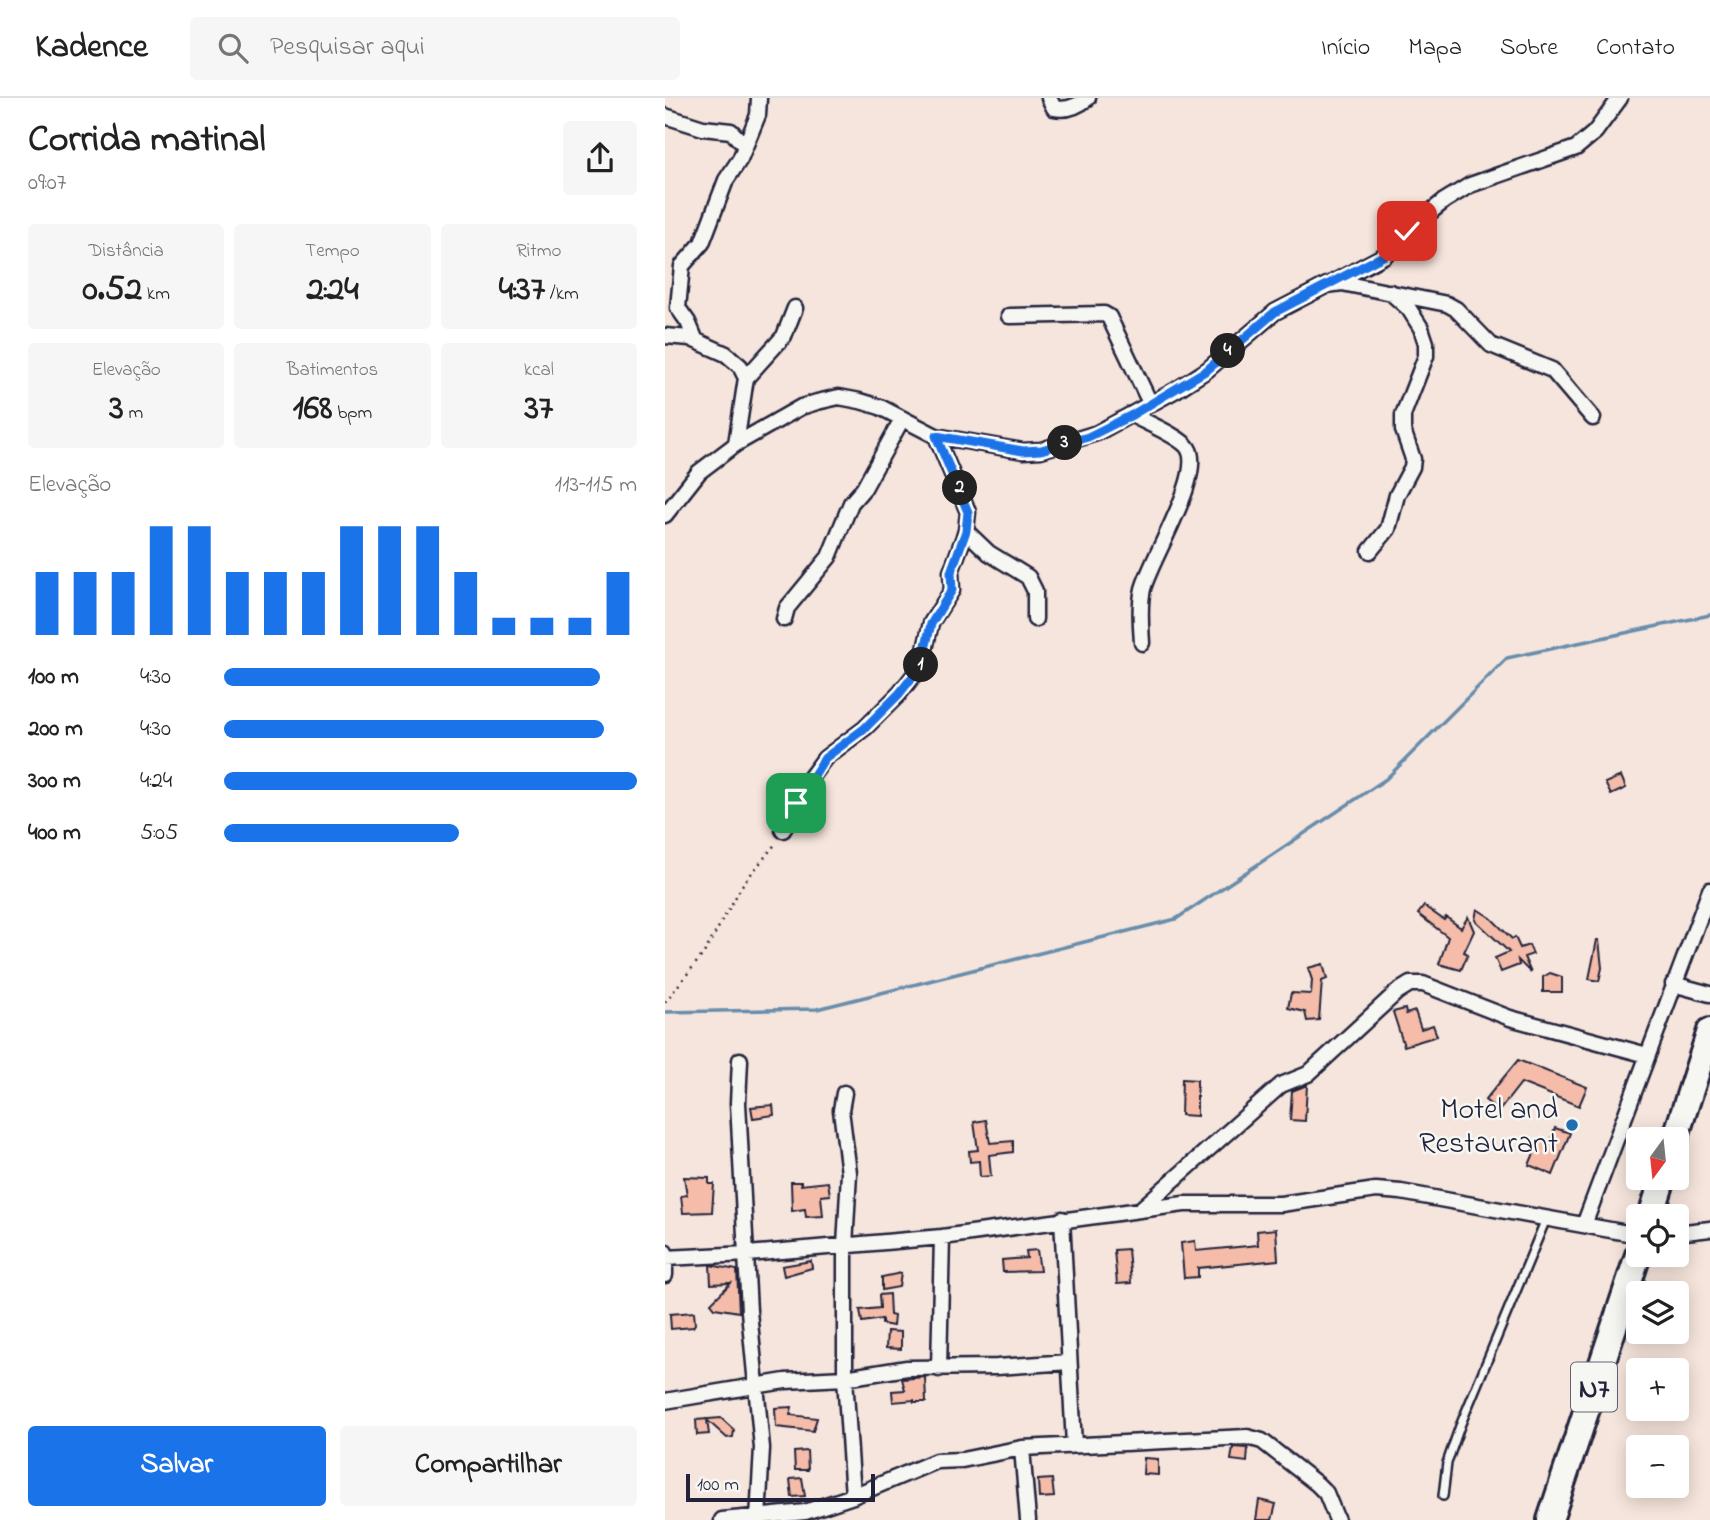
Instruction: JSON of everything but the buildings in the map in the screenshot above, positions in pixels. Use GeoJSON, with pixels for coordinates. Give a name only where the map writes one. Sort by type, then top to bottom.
{"type":"FeatureCollection","features":[{"type":"Feature","properties":{"kind":"highway"},"geometry":{"type":"LineString","coordinates":[[1679,1127],[1710,1031]]}},
{"type":"Feature","properties":{"kind":"highway","name":"N7"},"geometry":{"type":"LineString","coordinates":[[1550,1520],[1634,1267]]}},
{"type":"Feature","properties":{"kind":"street"},"geometry":{"type":"LineString","coordinates":[[696,341],[688,321],[678,308],[682,266],[702,243],[726,180],[758,115],[759,98]]}},
{"type":"Feature","properties":{"kind":"street"},"geometry":{"type":"LineString","coordinates":[[1049,98],[1054,108],[1061,110],[1079,105],[1088,98]]}},
{"type":"Feature","properties":{"kind":"street"},"geometry":{"type":"LineString","coordinates":[[665,515],[699,472],[736,444],[801,407],[839,397],[880,407],[936,436],[1023,451],[1041,450],[1088,437],[1132,415],[1207,370],[1275,312],[1385,255],[1407,231],[1444,201],[1470,185],[1576,148],[1595,132],[1620,98]]}},
{"type":"Feature","properties":{"kind":"street"},"geometry":{"type":"LineString","coordinates":[[665,116],[703,128],[731,131],[745,146]]}},
{"type":"Feature","properties":{"kind":"street"},"geometry":{"type":"LineString","coordinates":[[1327,285],[1342,283],[1447,304],[1456,309],[1491,345],[1552,370],[1593,418]]}},
{"type":"Feature","properties":{"kind":"street"},"geometry":{"type":"LineString","coordinates":[[1370,551],[1388,529],[1397,495],[1412,467],[1413,459],[1403,430],[1403,415],[1426,356],[1426,343],[1421,328],[1409,309],[1389,291]]}},
{"type":"Feature","properties":{"kind":"street"},"geometry":{"type":"LineString","coordinates":[[736,444],[745,378],[784,336],[795,308]]}},
{"type":"Feature","properties":{"kind":"street"},"geometry":{"type":"LineString","coordinates":[[1009,316],[1104,314],[1109,317],[1150,403]]}},
{"type":"Feature","properties":{"kind":"street"},"geometry":{"type":"LineString","coordinates":[[665,336],[685,337],[735,360],[745,378]]}},
{"type":"Feature","properties":{"kind":"street"},"geometry":{"type":"LineString","coordinates":[[1132,415],[1185,444],[1192,464],[1181,505],[1168,526],[1143,589],[1142,643]]}},
{"type":"Feature","properties":{"kind":"street"},"geometry":{"type":"LineString","coordinates":[[784,619],[793,600],[829,557],[851,503],[864,488],[902,419]]}},
{"type":"Feature","properties":{"kind":"street"},"geometry":{"type":"LineString","coordinates":[[783,830],[810,778],[825,758],[865,728],[899,694],[921,666],[931,624],[952,590],[954,561],[966,531],[968,512],[936,436]]}},
{"type":"Feature","properties":{"kind":"street"},"geometry":{"type":"LineString","coordinates":[[966,531],[989,552],[1028,577],[1035,591],[1035,619]]}},
{"type":"Feature","properties":{"kind":"street"},"geometry":{"type":"LineString","coordinates":[[1584,1225],[1710,890]]}},
{"type":"Feature","properties":{"kind":"street"},"geometry":{"type":"LineString","coordinates":[[1142,1208],[1281,1085],[1308,1074],[1397,992],[1410,984],[1432,987],[1549,1031],[1647,1055]]}},
{"type":"Feature","properties":{"kind":"street"},"geometry":{"type":"LineString","coordinates":[[1673,984],[1710,994]]}},
{"type":"Feature","properties":{"kind":"street"},"geometry":{"type":"LineString","coordinates":[[740,1060],[737,1103],[752,1348],[762,1448],[758,1518]]}},
{"type":"Feature","properties":{"kind":"street"},"geometry":{"type":"LineString","coordinates":[[844,1093],[841,1110],[849,1173],[845,1246],[845,1378],[853,1496]]}},
{"type":"Feature","properties":{"kind":"street"},"geometry":{"type":"LineString","coordinates":[[665,1275],[665,1256],[747,1254],[845,1246],[942,1237],[1142,1208],[1185,1204],[1281,1204],[1390,1190],[1626,1233]]}},
{"type":"Feature","properties":{"kind":"street"},"geometry":{"type":"LineString","coordinates":[[1062,1219],[1074,1445]]}},
{"type":"Feature","properties":{"kind":"street"},"geometry":{"type":"LineString","coordinates":[[1689,1232],[1710,1229]]}},
{"type":"Feature","properties":{"kind":"street"},"geometry":{"type":"LineString","coordinates":[[939,1369],[942,1237]]}},
{"type":"Feature","properties":{"kind":"street"},"geometry":{"type":"LineString","coordinates":[[665,1401],[785,1381],[845,1378],[907,1368],[939,1369],[1069,1362]]}},
{"type":"Feature","properties":{"kind":"street"},"geometry":{"type":"LineString","coordinates":[[722,1520],[805,1512],[853,1496],[936,1461],[962,1460],[1022,1448],[1247,1437],[1262,1440],[1326,1493],[1337,1520]]}},
{"type":"Feature","properties":{"kind":"street"},"geometry":{"type":"LineString","coordinates":[[1022,1448],[1028,1520]]}},
{"type":"Feature","properties":{"kind":"lane"},"geometry":{"type":"LineString","coordinates":[[1443,1496],[1447,1463],[1460,1426],[1546,1218]]}},
{"type":"Feature","properties":{"kind":"path"},"geometry":{"type":"LineString","coordinates":[[665,1002],[704,953],[743,884],[773,850],[783,830]]}},
{"type":"Feature","properties":{"kind":"waterway"},"geometry":{"type":"LineString","coordinates":[[665,1012],[817,1009],[1176,919],[1386,779],[1507,658],[1710,615]]}},
{"type":"Feature","properties":{"kind":"place","name":"Motel and Restaurant"},"geometry":{"type":"Point","coordinates":[1572,1125]}},
{"type":"Feature","properties":{"kind":"route"},"geometry":{"type":"LineString","coordinates":[[796,803],[825,758],[865,728],[899,694],[921,666],[931,624],[954,585],[951,572],[966,531],[968,512],[936,436],[1023,451],[1041,450],[1088,437],[1132,415],[1207,370],[1275,312],[1385,255],[1407,231]]}}]}
